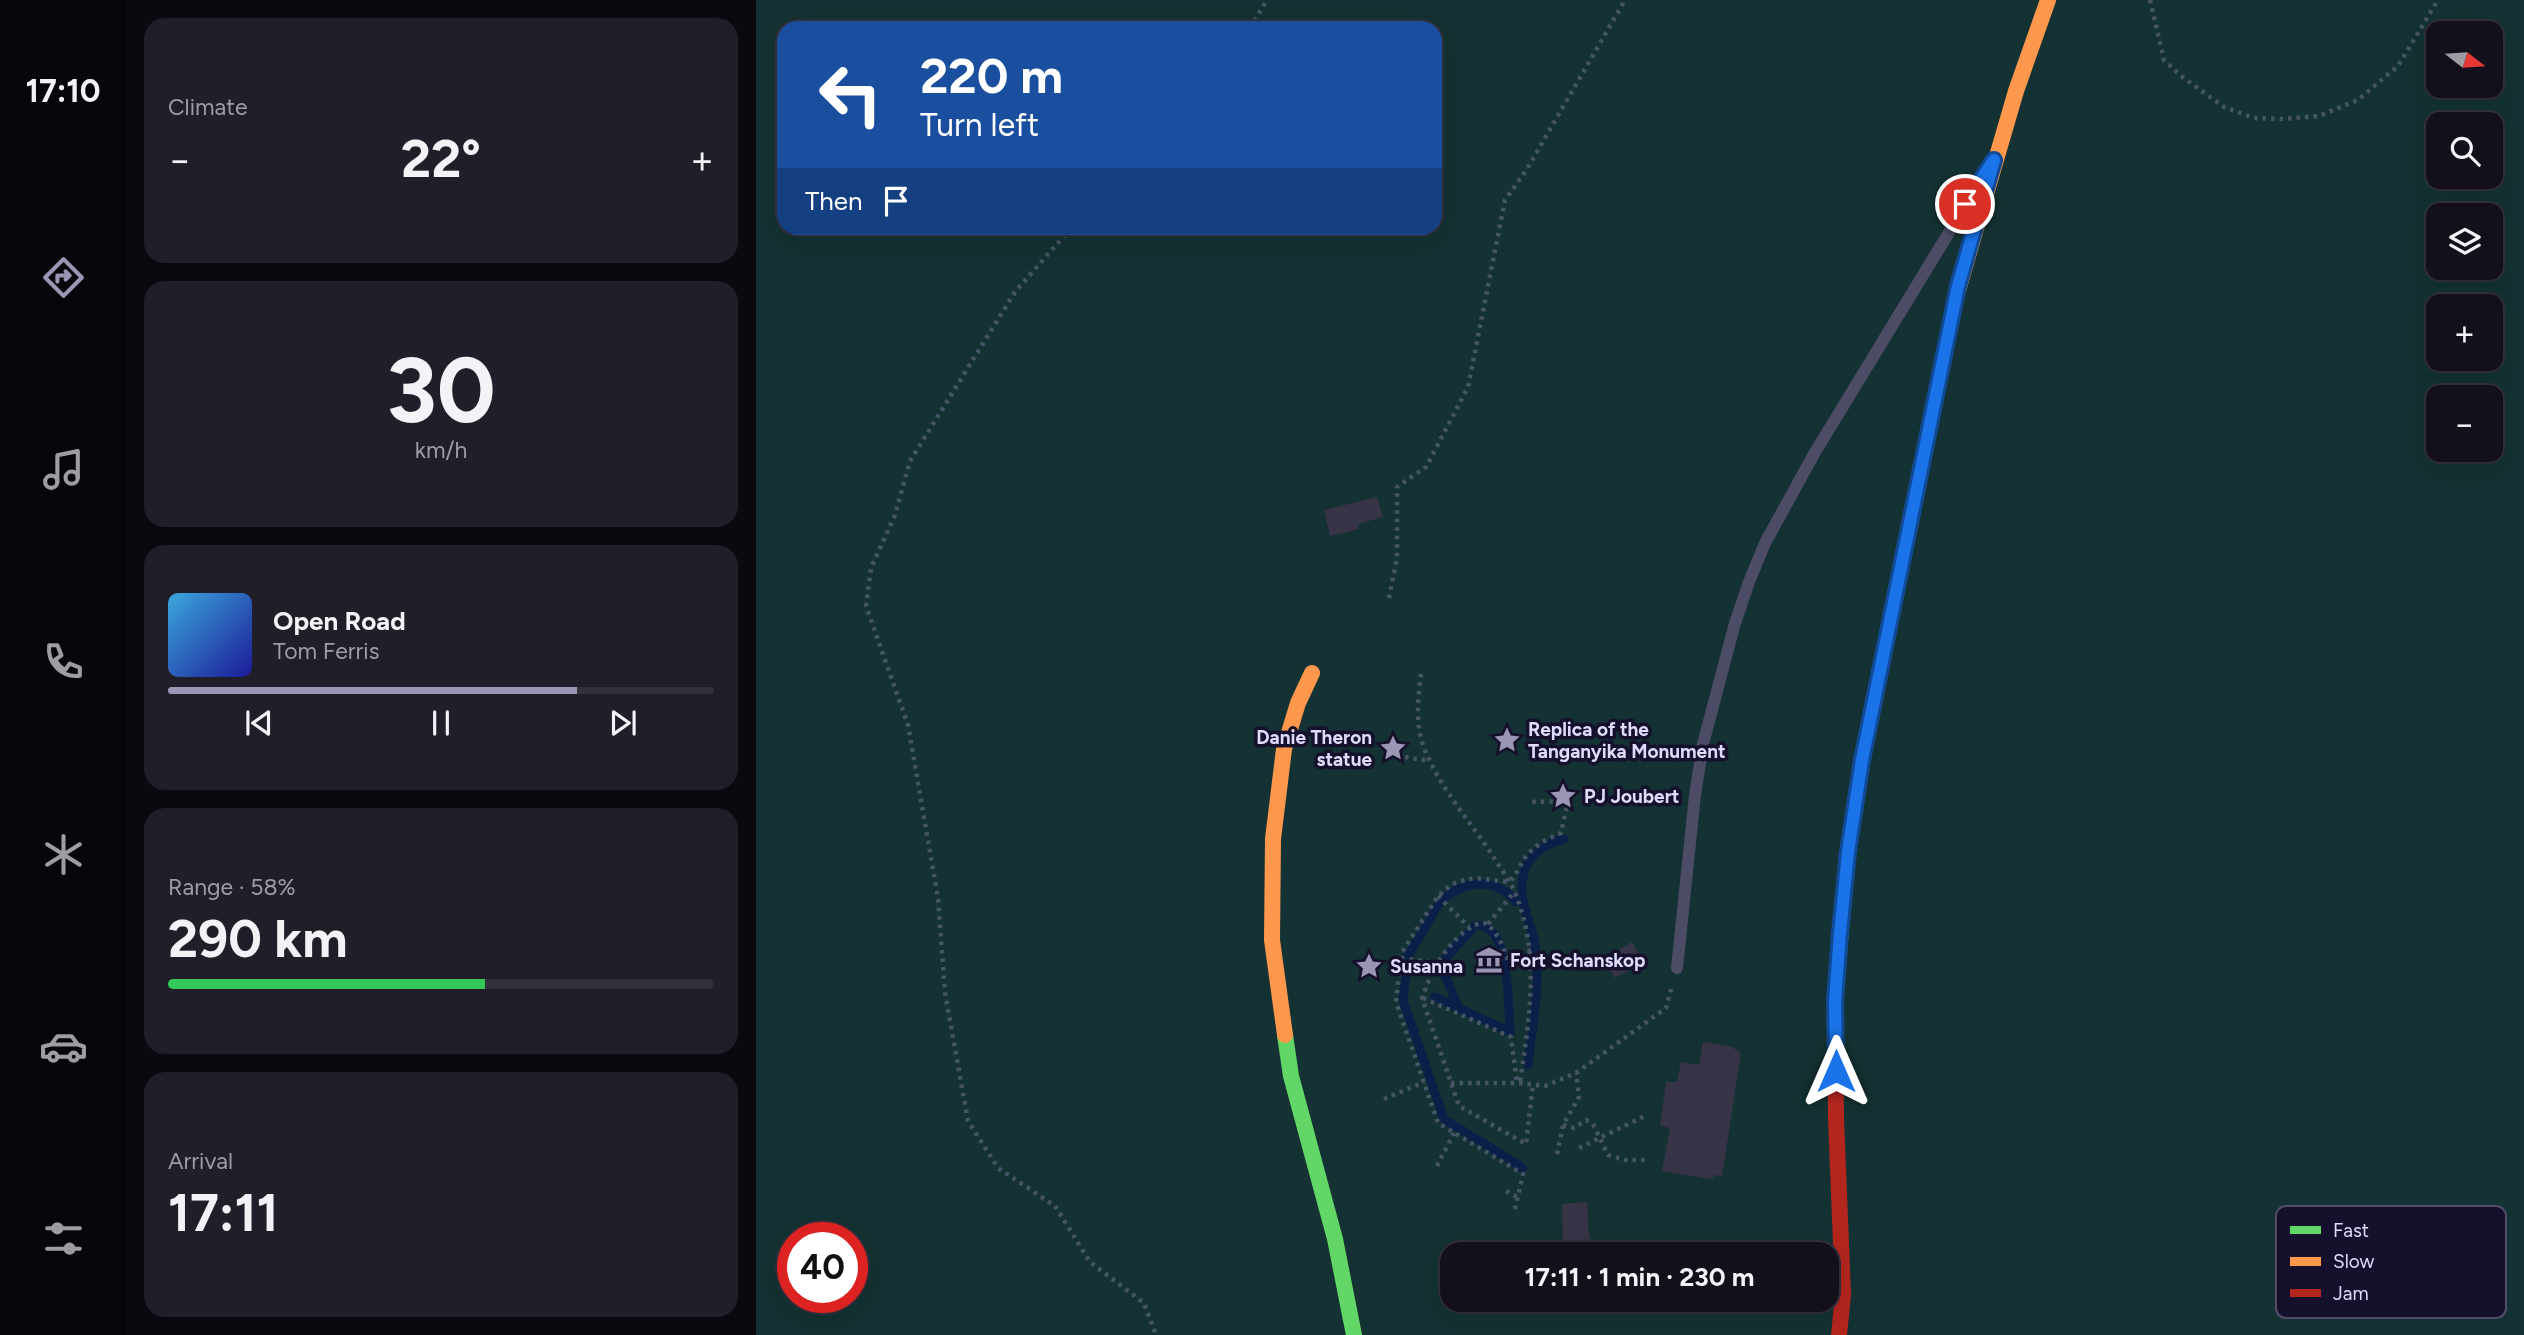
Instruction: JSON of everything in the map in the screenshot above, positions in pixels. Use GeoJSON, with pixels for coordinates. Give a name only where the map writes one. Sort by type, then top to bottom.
{"type":"FeatureCollection","features":[{"type":"Feature","properties":{"kind":"street"},"geometry":{"type":"LineString","coordinates":[[1839,1335],[1843,1294],[1836,1118],[1835,1001],[1848,852],[1867,736],[1958,286],[1994,160],[2048,0]]}},
{"type":"Feature","properties":{"kind":"street"},"geometry":{"type":"LineString","coordinates":[[1312,673],[1298,703],[1284,749],[1273,839],[1272,940],[1291,1076],[1335,1239],[1354,1335]]}},
{"type":"Feature","properties":{"kind":"lane"},"geometry":{"type":"LineString","coordinates":[[1677,968],[1703,744],[1735,622],[1749,582],[1765,543],[1814,454],[1951,226],[1994,160]]}},
{"type":"Feature","properties":{"kind":"path"},"geometry":{"type":"LineString","coordinates":[[1254,21],[1268,0]]}},
{"type":"Feature","properties":{"kind":"path"},"geometry":{"type":"LineString","coordinates":[[1389,598],[1397,558],[1397,487],[1426,467],[1468,387],[1505,200],[1527,169],[1625,0]]}},
{"type":"Feature","properties":{"kind":"path"},"geometry":{"type":"LineString","coordinates":[[2150,0],[2164,60],[2181,76],[2224,107],[2254,118],[2282,120],[2319,116],[2358,100],[2398,66],[2438,0]]}},
{"type":"Feature","properties":{"kind":"path"},"geometry":{"type":"LineString","coordinates":[[1065,235],[1015,292],[910,461],[895,515],[871,568],[866,606],[908,725],[938,898],[945,993],[968,1121],[998,1168],[1055,1206],[1090,1262],[1144,1304],[1156,1335]]}},
{"type":"Feature","properties":{"kind":"path"},"geometry":{"type":"LineString","coordinates":[[1421,674],[1418,708],[1423,747],[1453,802],[1476,831],[1515,891],[1531,950],[1530,1008],[1519,1083]]}},
{"type":"Feature","properties":{"kind":"path"},"geometry":{"type":"LineString","coordinates":[[1405,757],[1423,760],[1430,757]]}},
{"type":"Feature","properties":{"kind":"path"},"geometry":{"type":"LineString","coordinates":[[1509,882],[1527,855],[1540,843],[1561,833],[1568,801],[1531,802]]}},
{"type":"Feature","properties":{"kind":"path"},"geometry":{"type":"LineString","coordinates":[[1509,882],[1475,878],[1452,884],[1437,896],[1401,958],[1395,1002],[1438,1123],[1523,1174],[1515,1209]]}},
{"type":"Feature","properties":{"kind":"path"},"geometry":{"type":"LineString","coordinates":[[1489,924],[1515,891]]}},
{"type":"Feature","properties":{"kind":"path"},"geometry":{"type":"LineString","coordinates":[[1437,896],[1469,927]]}},
{"type":"Feature","properties":{"kind":"path"},"geometry":{"type":"LineString","coordinates":[[1531,950],[1508,960],[1499,938],[1489,924],[1477,923],[1469,927],[1437,962],[1422,998],[1459,1106],[1525,1144],[1533,1085]]}},
{"type":"Feature","properties":{"kind":"path"},"geometry":{"type":"LineString","coordinates":[[1410,924],[1417,928]]}},
{"type":"Feature","properties":{"kind":"path"},"geometry":{"type":"LineString","coordinates":[[1401,958],[1437,962]]}},
{"type":"Feature","properties":{"kind":"path"},"geometry":{"type":"LineString","coordinates":[[1451,1083],[1519,1083],[1545,1086],[1576,1073],[1667,1008],[1677,968]]}},
{"type":"Feature","properties":{"kind":"path"},"geometry":{"type":"LineString","coordinates":[[1422,998],[1511,1037],[1519,1083]]}},
{"type":"Feature","properties":{"kind":"path"},"geometry":{"type":"LineString","coordinates":[[1399,1031],[1405,1028]]}},
{"type":"Feature","properties":{"kind":"path"},"geometry":{"type":"LineString","coordinates":[[1557,1154],[1563,1125],[1579,1097],[1576,1073]]}},
{"type":"Feature","properties":{"kind":"path"},"geometry":{"type":"LineString","coordinates":[[1384,1099],[1424,1082]]}},
{"type":"Feature","properties":{"kind":"path"},"geometry":{"type":"LineString","coordinates":[[1579,1148],[1645,1116]]}},
{"type":"Feature","properties":{"kind":"path"},"geometry":{"type":"LineString","coordinates":[[1563,1125],[1574,1128],[1586,1120],[1593,1124],[1608,1155],[1625,1160],[1648,1160]]}},
{"type":"Feature","properties":{"kind":"path"},"geometry":{"type":"LineString","coordinates":[[1437,1166],[1454,1133]]}},
{"type":"Feature","properties":{"kind":"path"},"geometry":{"type":"LineString","coordinates":[[1506,1191],[1519,1198]]}},
{"type":"Feature","properties":{"kind":"green space"},"geometry":{"type":"Polygon","coordinates":[[[756,0],[2524,0],[2524,1335],[756,1335],[756,0]]]}},
{"type":"Feature","properties":{"kind":"building"},"geometry":{"type":"Polygon","coordinates":[[[1377,497],[1383,517],[1358,524],[1359,529],[1330,536],[1324,510],[1377,497]]]}},
{"type":"Feature","properties":{"kind":"building"},"geometry":{"type":"Polygon","coordinates":[[[1632,942],[1644,963],[1615,978],[1604,958],[1632,942]]]}},
{"type":"Feature","properties":{"kind":"building"},"geometry":{"type":"Polygon","coordinates":[[[1703,1042],[1732,1047],[1741,1053],[1722,1176],[1715,1175],[1712,1179],[1662,1171],[1670,1128],[1660,1126],[1666,1082],[1677,1082],[1681,1062],[1699,1065],[1703,1042]]]}},
{"type":"Feature","properties":{"kind":"building"},"geometry":{"type":"Polygon","coordinates":[[[1587,1202],[1589,1237],[1592,1242],[1561,1242],[1562,1204],[1587,1202]]]}},
{"type":"Feature","properties":{"kind":"waterway"},"geometry":{"type":"LineString","coordinates":[[1528,1065],[1537,969],[1534,940],[1524,906],[1522,881],[1526,866],[1534,855],[1551,843],[1564,839]]}},
{"type":"Feature","properties":{"kind":"waterway"},"geometry":{"type":"LineString","coordinates":[[1516,902],[1508,893],[1498,888],[1478,884],[1458,889],[1440,902],[1408,956],[1403,1000],[1444,1119],[1523,1168]]}},
{"type":"Feature","properties":{"kind":"waterway"},"geometry":{"type":"LineString","coordinates":[[1435,997],[1510,1032],[1505,968],[1495,936],[1487,928],[1475,926],[1443,961],[1443,970],[1458,1007]]}},
{"type":"Feature","properties":{"kind":"traffic: fast"},"geometry":{"type":"LineString","coordinates":[[1835,996],[1848,852],[1862,760],[1922,466]]}},
{"type":"Feature","properties":{"kind":"traffic: fast"},"geometry":{"type":"LineString","coordinates":[[1285,1035],[1291,1076],[1335,1239],[1354,1335]]}},
{"type":"Feature","properties":{"kind":"traffic: slow"},"geometry":{"type":"LineString","coordinates":[[1954,304],[2016,91],[2048,0]]}},
{"type":"Feature","properties":{"kind":"traffic: slow"},"geometry":{"type":"LineString","coordinates":[[1285,1035],[1272,940],[1273,839],[1284,749],[1298,703],[1312,673]]}},
{"type":"Feature","properties":{"kind":"traffic: jam"},"geometry":{"type":"LineString","coordinates":[[1922,466],[1954,304]]}},
{"type":"Feature","properties":{"kind":"traffic: jam"},"geometry":{"type":"LineString","coordinates":[[1835,996],[1836,1118],[1843,1294],[1839,1335]]}},
{"type":"Feature","properties":{"kind":"place","name":"Replica of the Tanganyika Monument"},"geometry":{"type":"Point","coordinates":[1507,740]}},
{"type":"Feature","properties":{"kind":"place","name":"Danie Theron statue"},"geometry":{"type":"Point","coordinates":[1393,748]}},
{"type":"Feature","properties":{"kind":"place","name":"PJ Joubert"},"geometry":{"type":"Point","coordinates":[1563,796]}},
{"type":"Feature","properties":{"kind":"place","name":"Fort Schanskop"},"geometry":{"type":"Point","coordinates":[1489,960]}},
{"type":"Feature","properties":{"kind":"place","name":"Susanna"},"geometry":{"type":"Point","coordinates":[1369,966]}},
{"type":"Feature","properties":{"kind":"route"},"geometry":{"type":"LineString","coordinates":[[1836,1071],[1835,1001],[1840,933],[1848,852],[1862,760],[1958,286],[1994,160],[1965,204]]}}]}
